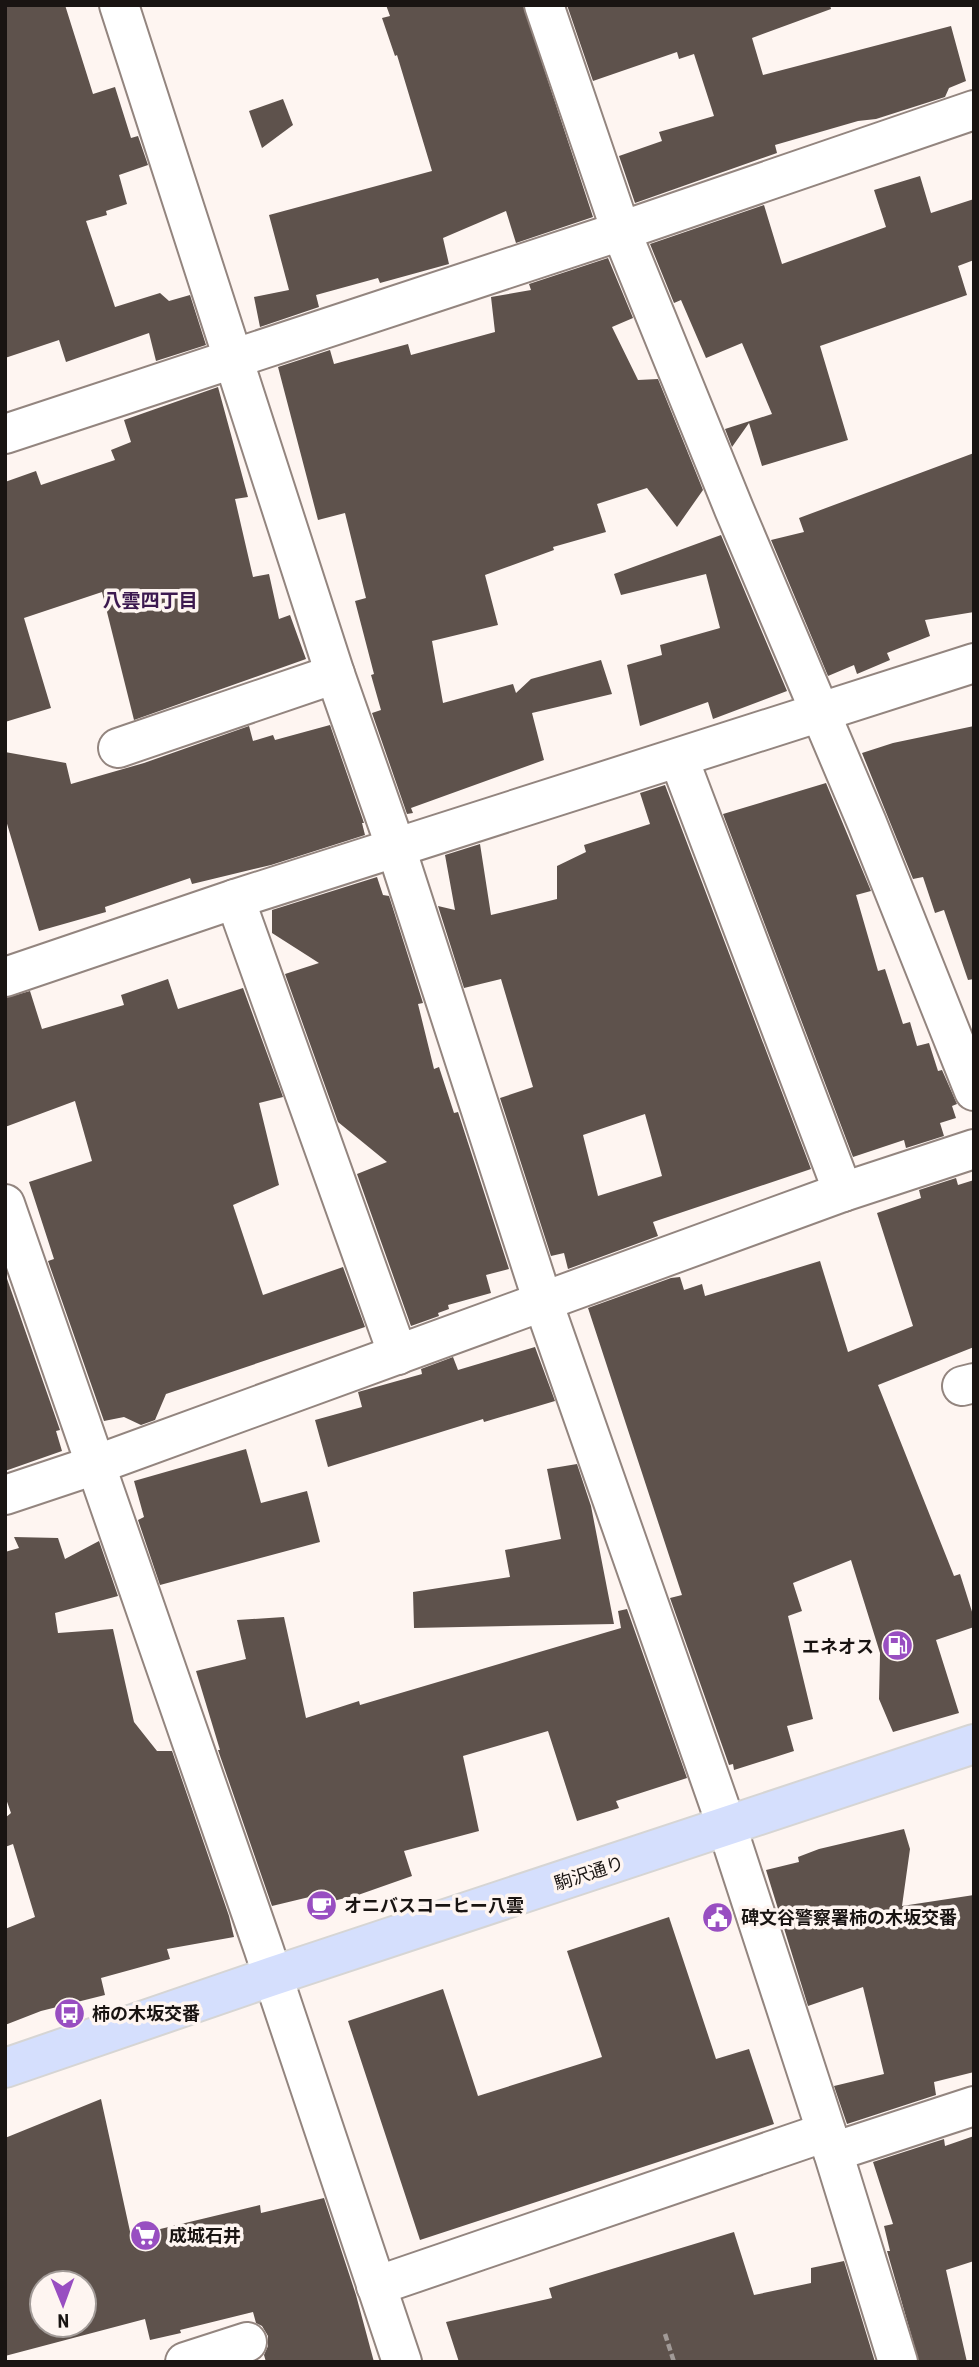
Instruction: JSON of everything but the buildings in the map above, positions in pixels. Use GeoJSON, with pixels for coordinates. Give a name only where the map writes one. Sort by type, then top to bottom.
{"type":"FeatureCollection","features":[{"type":"Feature","properties":{"kind":"main road","name":"駒沢通り"},"geometry":{"type":"LineString","coordinates":[[5,2068],[273,1976],[974,1744]]}},
{"type":"Feature","properties":{"kind":"street"},"geometry":{"type":"LineString","coordinates":[[119,5],[335,674],[396,848],[543,1302],[727,1827],[830,2142],[898,2362]]}},
{"type":"Feature","properties":{"kind":"street"},"geometry":{"type":"LineString","coordinates":[[544,5],[621,231],[819,714],[867,822],[974,1091]]}},
{"type":"Feature","properties":{"kind":"street"},"geometry":{"type":"LineString","coordinates":[[5,434],[621,231],[974,110]]}},
{"type":"Feature","properties":{"kind":"street"},"geometry":{"type":"LineString","coordinates":[[5,977],[235,899],[974,663]]}},
{"type":"Feature","properties":{"kind":"street"},"geometry":{"type":"LineString","coordinates":[[118,748],[335,674]]}},
{"type":"Feature","properties":{"kind":"street"},"geometry":{"type":"LineString","coordinates":[[679,759],[844,1192]]}},
{"type":"Feature","properties":{"kind":"street"},"geometry":{"type":"LineString","coordinates":[[235,899],[398,1355]]}},
{"type":"Feature","properties":{"kind":"street"},"geometry":{"type":"LineString","coordinates":[[5,1495],[844,1192],[974,1149]]}},
{"type":"Feature","properties":{"kind":"street"},"geometry":{"type":"LineString","coordinates":[[5,1204],[273,1976],[402,2362]]}},
{"type":"Feature","properties":{"kind":"street"},"geometry":{"type":"LineString","coordinates":[[376,2286],[830,2142],[974,2106]]}},
{"type":"Feature","properties":{"kind":"street"},"geometry":{"type":"LineString","coordinates":[[185,2362],[247,2342]]}},
{"type":"Feature","properties":{"kind":"path"},"geometry":{"type":"LineString","coordinates":[[664,2334],[674,2362]]}},
{"type":"Feature","properties":{"kind":"place","name":"エネオス"},"geometry":{"type":"Point","coordinates":[897,1646]}},
{"type":"Feature","properties":{"kind":"place","name":"オニバスコーヒー八雲"},"geometry":{"type":"Point","coordinates":[321,1905]}},
{"type":"Feature","properties":{"kind":"place","name":"碑文谷警察署柿の木坂交番"},"geometry":{"type":"Point","coordinates":[718,1917]}},
{"type":"Feature","properties":{"kind":"place","name":"柿の木坂交番"},"geometry":{"type":"Point","coordinates":[69,2013]}},
{"type":"Feature","properties":{"kind":"place","name":"成城石井"},"geometry":{"type":"Point","coordinates":[146,2235]}},
{"type":"Feature","properties":{"kind":"district","name":"八雲四丁目"},"geometry":{"type":"Point","coordinates":[150,600]}}]}
